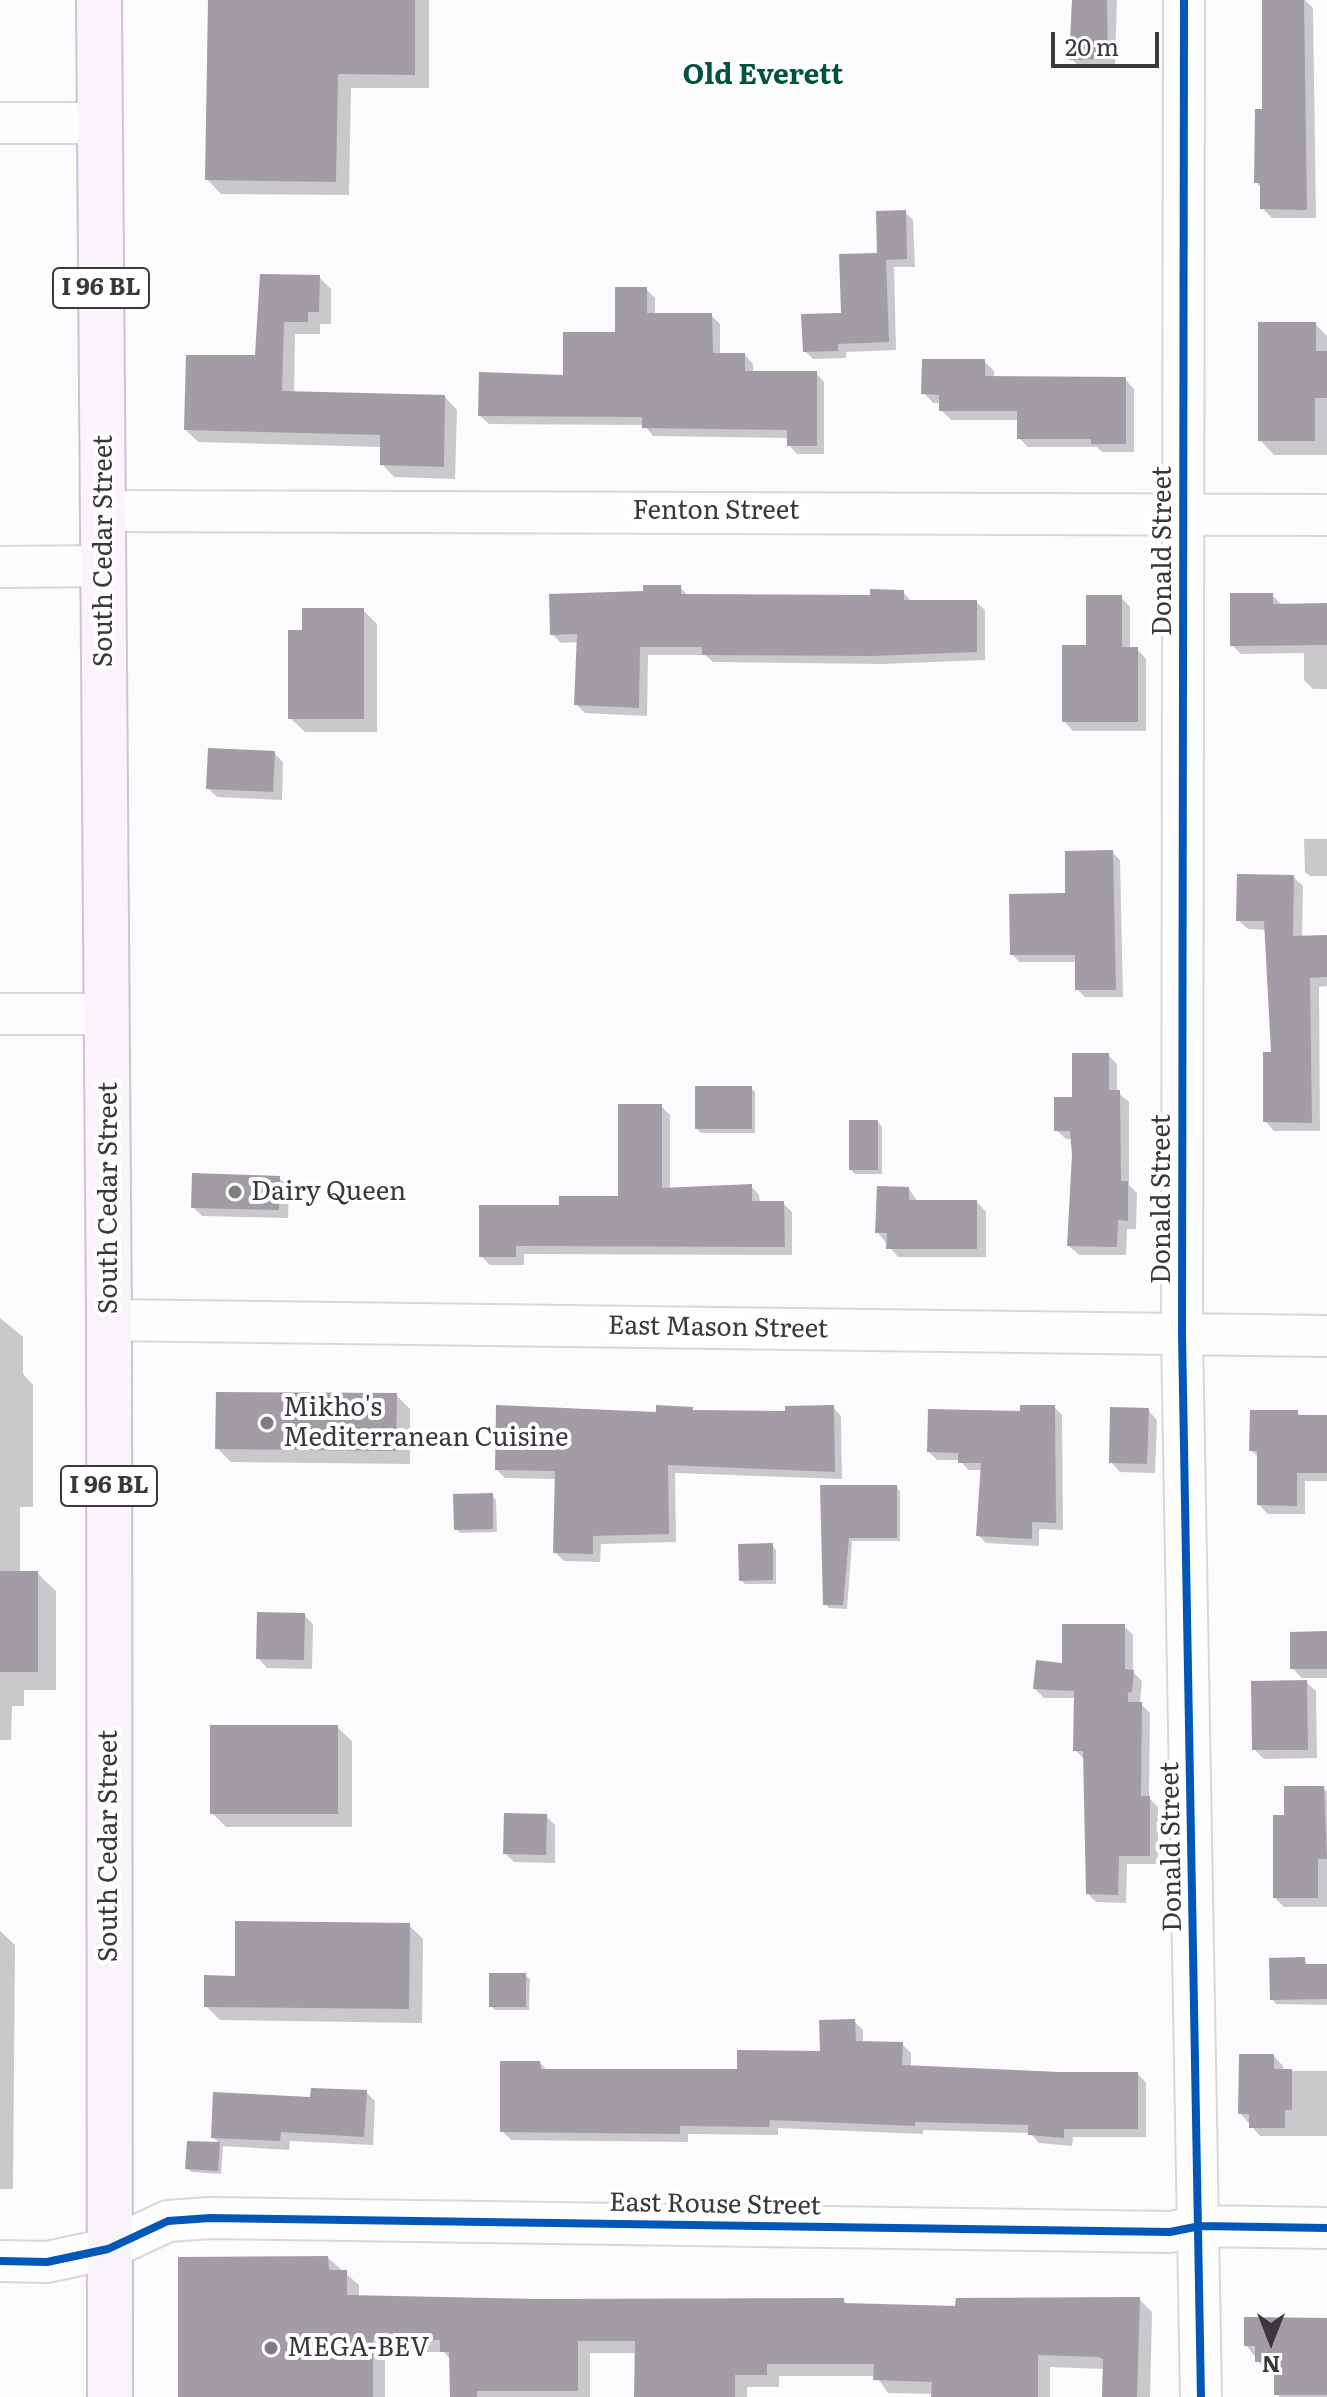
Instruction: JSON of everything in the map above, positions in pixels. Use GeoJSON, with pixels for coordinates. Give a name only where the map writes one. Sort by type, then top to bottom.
{"type":"FeatureCollection","features":[{"type":"Feature","properties":{"kind":"main road","name":"South Cedar Street"},"geometry":{"type":"LineString","coordinates":[[99,0],[108,1014],[110,2397]]}},
{"type":"Feature","properties":{"kind":"street","name":"Donald Street"},"geometry":{"type":"LineString","coordinates":[[1184,0],[1182,1335],[1201,2397]]}},
{"type":"Feature","properties":{"kind":"street"},"geometry":{"type":"LineString","coordinates":[[0,123],[100,123]]}},
{"type":"Feature","properties":{"kind":"street","name":"Fenton Street"},"geometry":{"type":"LineString","coordinates":[[104,511],[1183,512],[1327,515]]}},
{"type":"Feature","properties":{"kind":"street"},"geometry":{"type":"LineString","coordinates":[[0,567],[105,566]]}},
{"type":"Feature","properties":{"kind":"street"},"geometry":{"type":"LineString","coordinates":[[0,1014],[108,1014]]}},
{"type":"Feature","properties":{"kind":"street","name":"East Mason Street"},"geometry":{"type":"LineString","coordinates":[[109,1320],[1327,1336]]}},
{"type":"Feature","properties":{"kind":"street","name":"East Rouse Street"},"geometry":{"type":"LineString","coordinates":[[0,2261],[47,2262],[108,2249],[168,2221],[210,2218],[1170,2232],[1200,2226],[1327,2228]]}},
{"type":"Feature","properties":{"kind":"building"},"geometry":{"type":"Polygon","coordinates":[[[208,0],[415,0],[415,75],[338,74],[336,182],[205,180],[208,0]]]}},
{"type":"Feature","properties":{"kind":"building"},"geometry":{"type":"Polygon","coordinates":[[[1072,0],[1107,0],[1108,59],[1069,60],[1072,0]]]}},
{"type":"Feature","properties":{"kind":"building"},"geometry":{"type":"Polygon","coordinates":[[[1262,0],[1304,0],[1307,210],[1260,209],[1260,183],[1254,183],[1255,109],[1262,109],[1262,0]]]}},
{"type":"Feature","properties":{"kind":"building"},"geometry":{"type":"Polygon","coordinates":[[[906,210],[907,259],[886,260],[889,342],[838,344],[838,351],[803,352],[801,314],[841,313],[839,254],[877,253],[876,211],[906,210]]]}},
{"type":"Feature","properties":{"kind":"building"},"geometry":{"type":"Polygon","coordinates":[[[260,274],[320,275],[319,312],[308,312],[308,322],[284,322],[282,391],[445,395],[444,467],[380,465],[380,435],[184,430],[186,355],[255,355],[260,274]]]}},
{"type":"Feature","properties":{"kind":"building"},"geometry":{"type":"Polygon","coordinates":[[[615,287],[647,287],[647,313],[712,313],[713,353],[745,353],[745,371],[817,371],[817,446],[787,446],[787,430],[642,428],[642,417],[478,416],[479,372],[563,375],[563,332],[615,332],[615,287]]]}},
{"type":"Feature","properties":{"kind":"building"},"geometry":{"type":"Polygon","coordinates":[[[1258,322],[1316,322],[1316,351],[1327,351],[1327,398],[1315,398],[1315,441],[1258,441],[1258,322]]]}},
{"type":"Feature","properties":{"kind":"building"},"geometry":{"type":"Polygon","coordinates":[[[922,359],[985,359],[985,376],[1126,377],[1126,444],[1091,444],[1091,439],[1017,439],[1017,411],[939,411],[939,395],[921,394],[922,359]]]}},
{"type":"Feature","properties":{"kind":"building"},"geometry":{"type":"Polygon","coordinates":[[[643,585],[681,585],[681,594],[870,595],[870,589],[904,590],[904,600],[977,600],[977,652],[872,656],[702,655],[702,647],[640,647],[639,708],[574,705],[577,634],[550,635],[549,594],[643,591],[643,585]]]}},
{"type":"Feature","properties":{"kind":"building"},"geometry":{"type":"Polygon","coordinates":[[[1230,593],[1273,593],[1273,604],[1327,603],[1327,645],[1230,646],[1230,593]]]}},
{"type":"Feature","properties":{"kind":"building"},"geometry":{"type":"Polygon","coordinates":[[[1086,595],[1122,595],[1122,647],[1138,647],[1138,722],[1062,722],[1062,645],[1086,645],[1086,595]]]}},
{"type":"Feature","properties":{"kind":"building"},"geometry":{"type":"Polygon","coordinates":[[[302,608],[364,608],[364,719],[288,719],[288,630],[302,630],[302,608]]]}},
{"type":"Feature","properties":{"kind":"building"},"geometry":{"type":"Polygon","coordinates":[[[208,748],[275,751],[273,792],[206,789],[208,748]]]}},
{"type":"Feature","properties":{"kind":"building"},"geometry":{"type":"Polygon","coordinates":[[[1113,850],[1116,990],[1075,990],[1075,955],[1010,955],[1009,894],[1065,893],[1065,851],[1113,850]]]}},
{"type":"Feature","properties":{"kind":"building"},"geometry":{"type":"Polygon","coordinates":[[[1237,874],[1294,875],[1293,936],[1327,935],[1327,977],[1310,978],[1312,1123],[1263,1122],[1263,1052],[1271,1052],[1264,921],[1236,921],[1237,874]]]}},
{"type":"Feature","properties":{"kind":"building"},"geometry":{"type":"Polygon","coordinates":[[[1072,1053],[1109,1053],[1109,1090],[1120,1090],[1121,1181],[1128,1181],[1128,1221],[1118,1220],[1117,1247],[1067,1246],[1072,1155],[1070,1131],[1054,1131],[1054,1097],[1072,1097],[1072,1053]]]}},
{"type":"Feature","properties":{"kind":"building"},"geometry":{"type":"Polygon","coordinates":[[[695,1086],[752,1086],[752,1129],[695,1129],[695,1086]]]}},
{"type":"Feature","properties":{"kind":"building"},"geometry":{"type":"Polygon","coordinates":[[[618,1104],[662,1104],[662,1188],[752,1184],[752,1201],[784,1201],[785,1247],[516,1246],[516,1257],[479,1257],[479,1205],[559,1205],[559,1196],[618,1196],[618,1104]]]}},
{"type":"Feature","properties":{"kind":"building"},"geometry":{"type":"Polygon","coordinates":[[[849,1120],[878,1120],[878,1170],[849,1170],[849,1120]]]}},
{"type":"Feature","properties":{"kind":"building","name":"Dairy Queen"},"geometry":{"type":"Polygon","coordinates":[[[192,1173],[280,1176],[279,1210],[191,1208],[192,1173]]]}},
{"type":"Feature","properties":{"kind":"building"},"geometry":{"type":"Polygon","coordinates":[[[877,1186],[909,1187],[909,1200],[977,1200],[977,1249],[886,1249],[887,1233],[875,1233],[877,1186]]]}},
{"type":"Feature","properties":{"kind":"building"},"geometry":{"type":"Polygon","coordinates":[[[216,1392],[397,1393],[396,1451],[215,1449],[216,1392]]]}},
{"type":"Feature","properties":{"kind":"building"},"geometry":{"type":"Polygon","coordinates":[[[496,1405],[656,1412],[656,1405],[693,1407],[693,1410],[785,1411],[785,1406],[834,1405],[835,1472],[668,1465],[669,1534],[593,1536],[593,1554],[553,1553],[555,1471],[495,1470],[496,1405]]]}},
{"type":"Feature","properties":{"kind":"building"},"geometry":{"type":"Polygon","coordinates":[[[1020,1405],[1055,1405],[1056,1523],[1032,1522],[1032,1539],[976,1536],[981,1463],[958,1463],[958,1453],[927,1452],[928,1409],[1020,1411],[1020,1405]]]}},
{"type":"Feature","properties":{"kind":"building"},"geometry":{"type":"Polygon","coordinates":[[[1110,1407],[1149,1408],[1147,1464],[1109,1463],[1110,1407]]]}},
{"type":"Feature","properties":{"kind":"building"},"geometry":{"type":"Polygon","coordinates":[[[1250,1410],[1298,1410],[1298,1415],[1327,1415],[1327,1473],[1297,1473],[1297,1506],[1257,1505],[1257,1451],[1249,1451],[1250,1410]]]}},
{"type":"Feature","properties":{"kind":"building"},"geometry":{"type":"Polygon","coordinates":[[[820,1485],[897,1485],[897,1538],[849,1538],[843,1605],[823,1605],[820,1485]]]}},
{"type":"Feature","properties":{"kind":"building"},"geometry":{"type":"Polygon","coordinates":[[[493,1493],[493,1529],[454,1530],[453,1494],[493,1493]]]}},
{"type":"Feature","properties":{"kind":"building"},"geometry":{"type":"Polygon","coordinates":[[[773,1543],[773,1580],[739,1581],[738,1544],[773,1543]]]}},
{"type":"Feature","properties":{"kind":"building"},"geometry":{"type":"Polygon","coordinates":[[[0,1571],[38,1571],[38,1672],[0,1672],[0,1571]]]}},
{"type":"Feature","properties":{"kind":"building"},"geometry":{"type":"Polygon","coordinates":[[[257,1612],[305,1613],[304,1660],[256,1659],[257,1612]]]}},
{"type":"Feature","properties":{"kind":"building"},"geometry":{"type":"Polygon","coordinates":[[[1062,1624],[1125,1624],[1125,1669],[1134,1670],[1132,1692],[1125,1693],[1128,1693],[1128,1702],[1142,1702],[1141,1796],[1150,1796],[1150,1856],[1119,1856],[1118,1895],[1086,1894],[1083,1751],[1073,1751],[1074,1691],[1033,1689],[1036,1660],[1062,1663],[1062,1624]]]}},
{"type":"Feature","properties":{"kind":"building"},"geometry":{"type":"Polygon","coordinates":[[[1327,1631],[1327,1669],[1290,1669],[1290,1632],[1327,1631]]]}},
{"type":"Feature","properties":{"kind":"building"},"geometry":{"type":"Polygon","coordinates":[[[1307,1680],[1308,1750],[1252,1750],[1251,1681],[1307,1680]]]}},
{"type":"Feature","properties":{"kind":"building"},"geometry":{"type":"Polygon","coordinates":[[[210,1725],[338,1725],[338,1814],[210,1814],[210,1725]]]}},
{"type":"Feature","properties":{"kind":"building"},"geometry":{"type":"Polygon","coordinates":[[[1284,1786],[1324,1786],[1327,1859],[1318,1859],[1318,1898],[1273,1898],[1273,1815],[1284,1815],[1284,1786]]]}},
{"type":"Feature","properties":{"kind":"building"},"geometry":{"type":"Polygon","coordinates":[[[504,1813],[547,1814],[546,1855],[503,1854],[504,1813]]]}},
{"type":"Feature","properties":{"kind":"building"},"geometry":{"type":"Polygon","coordinates":[[[235,1921],[410,1923],[409,2009],[204,2007],[204,1975],[235,1976],[235,1921]]]}},
{"type":"Feature","properties":{"kind":"building"},"geometry":{"type":"Polygon","coordinates":[[[1305,1957],[1305,1964],[1327,1964],[1327,1999],[1270,2000],[1269,1958],[1305,1957]]]}},
{"type":"Feature","properties":{"kind":"building"},"geometry":{"type":"Polygon","coordinates":[[[489,1973],[526,1973],[526,2007],[489,2007],[489,1973]]]}},
{"type":"Feature","properties":{"kind":"building"},"geometry":{"type":"Polygon","coordinates":[[[855,2019],[856,2041],[903,2042],[902,2065],[1138,2072],[1138,2129],[1064,2129],[1064,2138],[1028,2135],[1028,2125],[915,2122],[915,2126],[770,2120],[769,2127],[680,2126],[680,2134],[500,2132],[500,2061],[540,2061],[541,2069],[737,2069],[737,2050],[820,2051],[819,2020],[855,2019]]]}},
{"type":"Feature","properties":{"kind":"building"},"geometry":{"type":"Polygon","coordinates":[[[1239,2054],[1274,2054],[1274,2069],[1292,2069],[1292,2110],[1285,2110],[1285,2128],[1249,2128],[1249,2114],[1238,2114],[1239,2054]]]}},
{"type":"Feature","properties":{"kind":"building"},"geometry":{"type":"Polygon","coordinates":[[[311,2088],[367,2090],[364,2137],[281,2132],[280,2141],[211,2138],[213,2092],[310,2097],[311,2088]]]}},
{"type":"Feature","properties":{"kind":"building"},"geometry":{"type":"Polygon","coordinates":[[[187,2141],[220,2142],[218,2171],[185,2169],[187,2141]]]}},
{"type":"Feature","properties":{"kind":"building"},"geometry":{"type":"Polygon","coordinates":[[[328,2256],[329,2270],[347,2270],[347,2295],[538,2299],[844,2298],[844,2303],[955,2306],[956,2298],[1140,2297],[1137,2397],[1102,2397],[1103,2359],[1038,2355],[1038,2397],[931,2397],[932,2382],[873,2380],[874,2364],[767,2364],[767,2375],[735,2375],[735,2397],[634,2397],[635,2341],[578,2341],[578,2391],[477,2391],[477,2397],[450,2397],[449,2352],[440,2352],[440,2340],[373,2340],[373,2397],[178,2397],[178,2257],[328,2256]]]}},
{"type":"Feature","properties":{"kind":"building"},"geometry":{"type":"Polygon","coordinates":[[[1244,2317],[1327,2318],[1327,2395],[1274,2395],[1274,2362],[1255,2362],[1255,2346],[1244,2346],[1244,2317]]]}},
{"type":"Feature","properties":{"kind":"cycle path"},"geometry":{"type":"LineString","coordinates":[[1184,0],[1182,1335],[1201,2397]]}},
{"type":"Feature","properties":{"kind":"cycle path"},"geometry":{"type":"LineString","coordinates":[[0,2261],[47,2262],[108,2249],[168,2221],[210,2218],[1170,2232],[1200,2226],[1327,2228]]}},
{"type":"Feature","properties":{"kind":"place","name":"Dairy Queen"},"geometry":{"type":"Point","coordinates":[235,1192]}},
{"type":"Feature","properties":{"kind":"place","name":"Mikho's Mediterranean Cuisine"},"geometry":{"type":"Point","coordinates":[267,1423]}},
{"type":"Feature","properties":{"kind":"place","name":"MEGA-BEV"},"geometry":{"type":"Point","coordinates":[271,2348]}},
{"type":"Feature","properties":{"kind":"district","name":"Old Everett"},"geometry":{"type":"Point","coordinates":[763,76]}}]}
